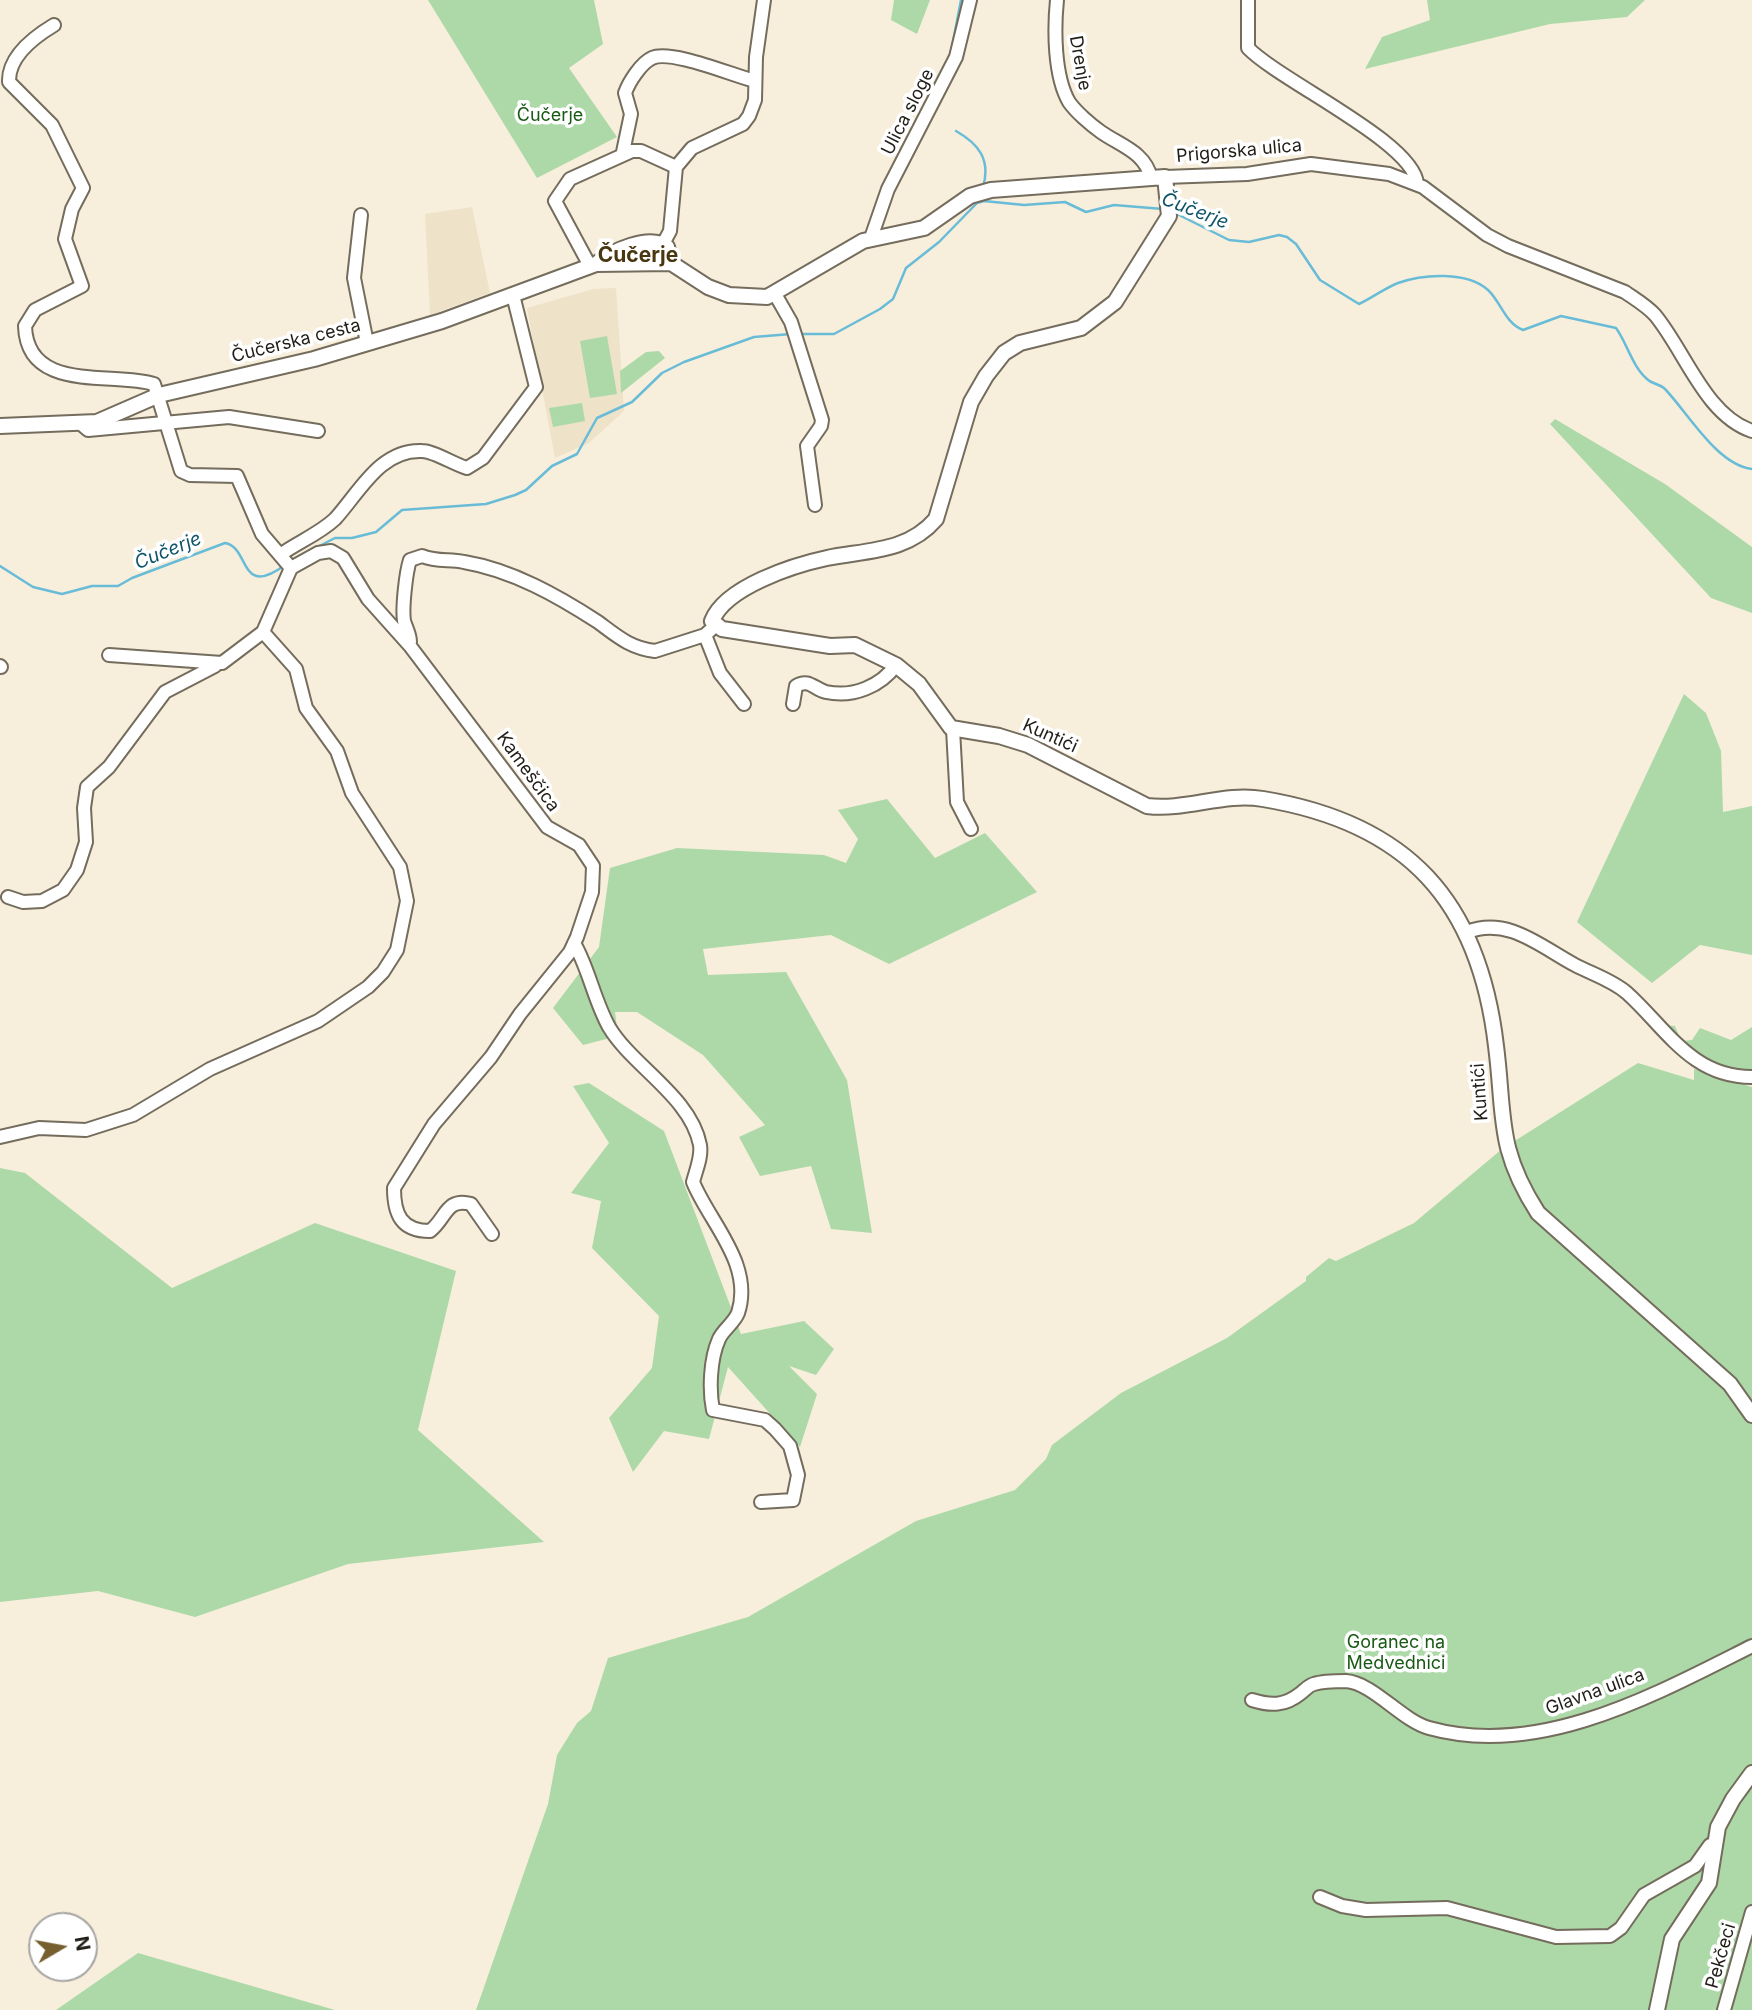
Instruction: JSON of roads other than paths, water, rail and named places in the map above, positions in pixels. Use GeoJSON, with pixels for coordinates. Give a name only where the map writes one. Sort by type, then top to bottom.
{"type":"FeatureCollection","features":[{"type":"Feature","properties":{"kind":"street"},"geometry":{"type":"LineString","coordinates":[[663,244],[670,231],[676,167],[692,148],[743,124],[755,100],[764,0]]}},
{"type":"Feature","properties":{"kind":"street","name":"Ulica sloge"},"geometry":{"type":"LineString","coordinates":[[871,238],[888,189],[956,57],[970,0]]}},
{"type":"Feature","properties":{"kind":"street","name":"Drenje"},"geometry":{"type":"LineString","coordinates":[[1057,0],[1060,65],[1064,91],[1071,105],[1100,131],[1132,150],[1158,177]]}},
{"type":"Feature","properties":{"kind":"street"},"geometry":{"type":"LineString","coordinates":[[1248,0],[1248,48],[1264,64],[1362,125],[1416,173],[1417,184]]}},
{"type":"Feature","properties":{"kind":"street"},"geometry":{"type":"LineString","coordinates":[[54,25],[23,49],[9,77],[13,89],[52,125],[83,188],[72,209],[65,239],[82,286],[36,310],[25,326],[28,344],[38,357],[62,375],[81,379],[142,380],[154,384],[181,471],[190,475],[237,476],[262,534],[287,562]]}},
{"type":"Feature","properties":{"kind":"street"},"geometry":{"type":"LineString","coordinates":[[623,152],[631,114],[625,93],[649,59],[657,57],[703,64],[755,81]]}},
{"type":"Feature","properties":{"kind":"street"},"geometry":{"type":"LineString","coordinates":[[593,265],[555,201],[570,178],[623,152],[641,151],[676,167]]}},
{"type":"Feature","properties":{"kind":"street","name":"Prigorska ulica"},"geometry":{"type":"LineString","coordinates":[[671,263],[708,287],[729,295],[754,298],[775,294],[871,238],[924,228],[981,193],[1158,177],[1247,174],[1311,164],[1389,174],[1417,184],[1487,235],[1508,246],[1625,292],[1640,302],[1654,314],[1709,396],[1730,418],[1752,431]]}},
{"type":"Feature","properties":{"kind":"street"},"geometry":{"type":"LineString","coordinates":[[744,704],[720,673],[710,631],[715,614],[747,587],[825,559],[894,547],[925,531],[936,519],[971,402],[1004,353],[1035,337],[1081,328],[1115,302],[1169,211],[1158,177]]}},
{"type":"Feature","properties":{"kind":"street"},"geometry":{"type":"LineString","coordinates":[[361,215],[354,278],[367,343]]}},
{"type":"Feature","properties":{"kind":"street"},"geometry":{"type":"LineString","coordinates":[[650,242],[663,244],[670,252],[671,263],[593,265],[628,248],[650,242]]}},
{"type":"Feature","properties":{"kind":"street","name":"Čučerska cesta"},"geometry":{"type":"LineString","coordinates":[[0,426],[97,422],[159,394],[314,359],[442,321],[593,265]]}},
{"type":"Feature","properties":{"kind":"street"},"geometry":{"type":"LineString","coordinates":[[775,294],[795,333],[822,421],[807,446],[815,505]]}},
{"type":"Feature","properties":{"kind":"street"},"geometry":{"type":"LineString","coordinates":[[8,897],[33,903],[63,890],[77,870],[85,851],[84,808],[87,787],[109,767],[165,692],[222,663],[263,632],[287,562],[335,518],[378,469],[398,455],[425,450],[448,463],[467,468],[483,458],[536,387],[513,295]]}},
{"type":"Feature","properties":{"kind":"street"},"geometry":{"type":"LineString","coordinates":[[81,424],[88,430],[205,418],[249,418],[318,431]]}},
{"type":"Feature","properties":{"kind":"street","name":"Kameščica"},"geometry":{"type":"LineString","coordinates":[[287,562],[318,553],[337,554],[349,566],[368,599],[411,646],[547,827],[579,845],[593,866],[592,892],[574,943],[491,1057],[434,1124],[394,1188],[399,1220],[406,1227],[430,1231],[453,1203],[463,1202],[471,1204],[492,1234]]}},
{"type":"Feature","properties":{"kind":"street","name":"Kameščica"},"geometry":{"type":"LineString","coordinates":[[411,646],[403,604],[408,579],[407,569],[410,560],[422,556],[439,562],[464,562],[484,567],[543,589],[602,625],[622,642],[638,648],[655,650],[710,631]]}},
{"type":"Feature","properties":{"kind":"street"},"geometry":{"type":"LineString","coordinates":[[710,631],[830,646],[855,645],[896,665],[919,684],[942,719],[953,729],[957,802],[971,829]]}},
{"type":"Feature","properties":{"kind":"street"},"geometry":{"type":"LineString","coordinates":[[0,1137],[39,1128],[86,1130],[133,1115],[210,1069],[318,1021],[368,987],[383,972],[397,950],[407,901],[400,867],[352,793],[337,751],[306,708],[296,669],[263,632]]}},
{"type":"Feature","properties":{"kind":"street"},"geometry":{"type":"LineString","coordinates":[[109,655],[222,663]]}},
{"type":"Feature","properties":{"kind":"street"},"geometry":{"type":"LineString","coordinates":[[793,704],[796,686],[801,683],[810,683],[827,692],[854,692],[883,681],[896,665]]}},
{"type":"Feature","properties":{"kind":"street","name":"Kuntići"},"geometry":{"type":"LineString","coordinates":[[953,729],[999,736],[1028,745],[1147,806],[1187,807],[1249,797],[1329,815],[1400,850],[1446,899],[1467,932],[1487,999],[1496,1046],[1502,1128],[1522,1188],[1538,1213],[1569,1243],[1730,1384],[1752,1415]]}},
{"type":"Feature","properties":{"kind":"street"},"geometry":{"type":"LineString","coordinates":[[1467,932],[1491,926],[1525,935],[1628,993],[1683,1051],[1722,1071],[1752,1077]]}},
{"type":"Feature","properties":{"kind":"street"},"geometry":{"type":"LineString","coordinates":[[574,943],[610,1029],[621,1044],[651,1071],[691,1123],[700,1144],[701,1156],[693,1182],[731,1247],[739,1290],[738,1314],[719,1338],[715,1354],[710,1396],[713,1410],[765,1420],[790,1446],[798,1475],[793,1500],[761,1502]]}},
{"type":"Feature","properties":{"kind":"street","name":"Glavna ulica"},"geometry":{"type":"LineString","coordinates":[[1252,1700],[1279,1705],[1295,1698],[1312,1684],[1347,1681],[1364,1688],[1429,1728],[1493,1736],[1530,1735],[1581,1721],[1638,1699],[1752,1646]]}},
{"type":"Feature","properties":{"kind":"street"},"geometry":{"type":"LineString","coordinates":[[1657,2010],[1672,1939],[1709,1883],[1718,1827],[1733,1799],[1752,1773]]}},
{"type":"Feature","properties":{"kind":"street"},"geometry":{"type":"LineString","coordinates":[[1320,1897],[1342,1906],[1366,1910],[1447,1908],[1556,1937],[1597,1938],[1610,1936],[1621,1928],[1644,1895],[1695,1866],[1710,1845],[1715,1845]]}},
{"type":"Feature","properties":{"kind":"street","name":"Pekčeci"},"geometry":{"type":"LineString","coordinates":[[1724,2010],[1752,1912]]}},
{"type":"Feature","properties":{"kind":"waterway"},"geometry":{"type":"LineString","coordinates":[[951,52],[961,0]]}},
{"type":"Feature","properties":{"kind":"waterway"},"geometry":{"type":"LineString","coordinates":[[956,131],[971,141],[981,154],[985,169],[983,187]]}},
{"type":"Feature","properties":{"kind":"waterway","name":"Čučerje"},"geometry":{"type":"LineString","coordinates":[[798,334],[834,334],[880,309],[893,299],[906,268],[939,242],[977,203],[984,201],[1024,205],[1065,202],[1086,212],[1114,205],[1163,209]]}},
{"type":"Feature","properties":{"kind":"waterway","name":"Čučerje"},"geometry":{"type":"LineString","coordinates":[[1173,212],[1229,240],[1249,242],[1279,235],[1287,237],[1296,244],[1320,280],[1359,304],[1393,285],[1408,280],[1432,276],[1457,277],[1488,290],[1507,317],[1523,330],[1561,316],[1616,328],[1642,374],[1665,389],[1715,448],[1739,465],[1752,469]]}},
{"type":"Feature","properties":{"kind":"waterway","name":"Čučerje"},"geometry":{"type":"LineString","coordinates":[[290,561],[335,538],[352,538],[376,532],[402,510],[486,504],[515,495],[526,490],[552,466],[577,454],[597,418],[632,402],[662,373],[684,362],[754,337],[791,334]]}},
{"type":"Feature","properties":{"kind":"waterway","name":"Čučerje"},"geometry":{"type":"LineString","coordinates":[[0,566],[33,587],[62,594],[92,586],[118,586],[132,578],[225,543],[233,546],[252,574],[270,574],[285,565]]}},
{"type":"Feature","properties":{"kind":"district","name":"Čučerje"},"geometry":{"type":"Point","coordinates":[638,256]}},
{"type":"Feature","properties":{"kind":"park label","name":"Goranec na Medvednici"},"geometry":{"type":"Point","coordinates":[1396,1653]}}]}
